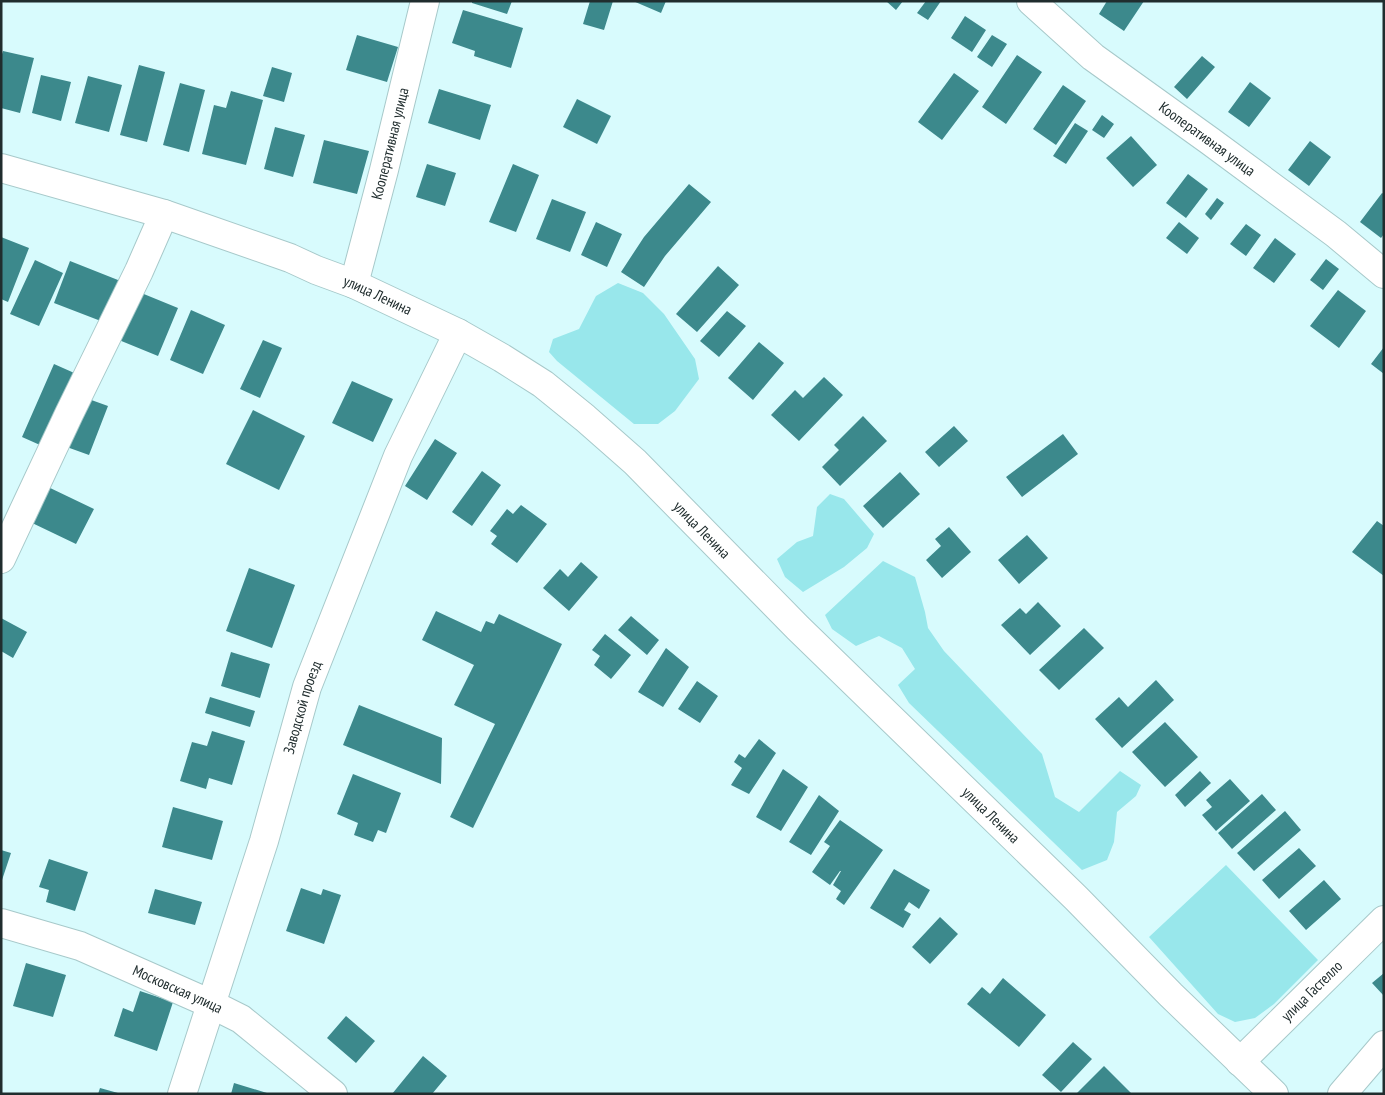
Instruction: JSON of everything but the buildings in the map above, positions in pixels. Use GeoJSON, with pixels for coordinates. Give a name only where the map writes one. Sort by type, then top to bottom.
{"type":"FeatureCollection","features":[{"type":"Feature","properties":{"kind":"street","name":"Кооперативная улица"},"geometry":{"type":"LineString","coordinates":[[354,284],[425,1]]}},
{"type":"Feature","properties":{"kind":"street","name":"Кооперативная улица"},"geometry":{"type":"LineString","coordinates":[[1031,1],[1093,57],[1329,228],[1384,274]]}},
{"type":"Feature","properties":{"kind":"street","name":"улица Ленина"},"geometry":{"type":"LineString","coordinates":[[1,168],[164,214],[290,258],[354,284],[458,333],[543,384],[635,462],[798,628],[1076,898],[1171,995],[1274,1094]]}},
{"type":"Feature","properties":{"kind":"street"},"geometry":{"type":"LineString","coordinates":[[1,559],[139,271],[164,214]]}},
{"type":"Feature","properties":{"kind":"street","name":"Заводской проезд"},"geometry":{"type":"LineString","coordinates":[[182,1094],[264,842],[307,687],[398,456],[458,333]]}},
{"type":"Feature","properties":{"kind":"street","name":"улица Гастелло"},"geometry":{"type":"LineString","coordinates":[[1240,1062],[1384,920]]}},
{"type":"Feature","properties":{"kind":"street","name":"Московская улица"},"geometry":{"type":"LineString","coordinates":[[1,923],[80,946],[241,1019],[333,1094]]}},
{"type":"Feature","properties":{"kind":"street"},"geometry":{"type":"LineString","coordinates":[[1342,1094],[1384,1045]]}},
{"type":"Feature","properties":{"kind":"shaded area"},"geometry":{"type":"Polygon","coordinates":[[[618,283],[643,293],[664,314],[695,359],[699,379],[675,411],[658,424],[634,424],[557,361],[549,352],[553,339],[579,329],[596,296],[618,283]]]}},
{"type":"Feature","properties":{"kind":"shaded area"},"geometry":{"type":"Polygon","coordinates":[[[830,494],[844,499],[874,534],[867,548],[844,567],[803,592],[785,577],[777,559],[797,542],[813,536],[817,507],[830,494]]]}},
{"type":"Feature","properties":{"kind":"shaded area"},"geometry":{"type":"Polygon","coordinates":[[[883,561],[915,577],[928,628],[944,651],[1042,754],[1055,797],[1079,812],[1120,771],[1141,785],[1136,796],[1117,812],[1114,842],[1107,860],[1082,870],[909,703],[898,685],[915,669],[902,648],[879,636],[856,646],[832,629],[825,615],[883,561]]]}},
{"type":"Feature","properties":{"kind":"shaded area"},"geometry":{"type":"Polygon","coordinates":[[[1226,865],[1318,960],[1274,1004],[1255,1018],[1235,1022],[1218,1014],[1149,937],[1226,865]]]}}]}
